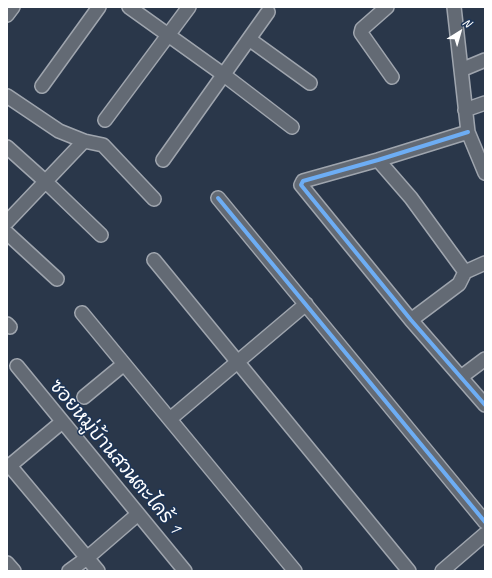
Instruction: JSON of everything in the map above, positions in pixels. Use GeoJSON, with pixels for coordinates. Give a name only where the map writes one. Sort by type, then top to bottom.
{"type":"FeatureCollection","features":[{"type":"Feature","properties":{"kind":"street"},"geometry":{"type":"LineString","coordinates":[[7,15],[13,7]]}},
{"type":"Feature","properties":{"kind":"street"},"geometry":{"type":"LineString","coordinates":[[42,86],[99,7]]}},
{"type":"Feature","properties":{"kind":"street"},"geometry":{"type":"LineString","coordinates":[[129,7],[224,75],[292,127]]}},
{"type":"Feature","properties":{"kind":"street"},"geometry":{"type":"LineString","coordinates":[[105,120],[189,7]]}},
{"type":"Feature","properties":{"kind":"street"},"geometry":{"type":"LineString","coordinates":[[387,7],[362,29],[362,33],[392,77]]}},
{"type":"Feature","properties":{"kind":"street"},"geometry":{"type":"LineString","coordinates":[[454,7],[468,132],[483,165]]}},
{"type":"Feature","properties":{"kind":"street"},"geometry":{"type":"LineString","coordinates":[[163,160],[268,12]]}},
{"type":"Feature","properties":{"kind":"street"},"geometry":{"type":"LineString","coordinates":[[249,39],[310,83]]}},
{"type":"Feature","properties":{"kind":"street"},"geometry":{"type":"LineString","coordinates":[[461,70],[485,60]]}},
{"type":"Feature","properties":{"kind":"street"},"geometry":{"type":"LineString","coordinates":[[7,96],[59,131],[84,141],[103,145],[154,199]]}},
{"type":"Feature","properties":{"kind":"street"},"geometry":{"type":"LineString","coordinates":[[465,110],[485,103]]}},
{"type":"Feature","properties":{"kind":"street"},"geometry":{"type":"LineString","coordinates":[[468,132],[378,160],[302,181],[301,185],[411,320],[485,405]]}},
{"type":"Feature","properties":{"kind":"street"},"geometry":{"type":"LineString","coordinates":[[7,222],[84,141]]}},
{"type":"Feature","properties":{"kind":"street"},"geometry":{"type":"LineString","coordinates":[[7,146],[101,235]]}},
{"type":"Feature","properties":{"kind":"street"},"geometry":{"type":"LineString","coordinates":[[378,160],[411,198],[465,272]]}},
{"type":"Feature","properties":{"kind":"street"},"geometry":{"type":"LineString","coordinates":[[218,198],[485,522]]}},
{"type":"Feature","properties":{"kind":"street"},"geometry":{"type":"LineString","coordinates":[[7,233],[57,279]]}},
{"type":"Feature","properties":{"kind":"street"},"geometry":{"type":"LineString","coordinates":[[154,260],[408,571]]}},
{"type":"Feature","properties":{"kind":"street"},"geometry":{"type":"LineString","coordinates":[[411,320],[459,284],[465,272],[485,263]]}},
{"type":"Feature","properties":{"kind":"street"},"geometry":{"type":"LineString","coordinates":[[170,419],[306,304]]}},
{"type":"Feature","properties":{"kind":"street"},"geometry":{"type":"LineString","coordinates":[[82,313],[295,571]]}},
{"type":"Feature","properties":{"kind":"street"},"geometry":{"type":"LineString","coordinates":[[461,377],[485,359]]}},
{"type":"Feature","properties":{"kind":"street"},"geometry":{"type":"LineString","coordinates":[[84,397],[124,364]]}},
{"type":"Feature","properties":{"kind":"street","name":"ซอยหมู่บ้านสวนตะไคร้ 1"},"geometry":{"type":"LineString","coordinates":[[16,366],[185,571]]}},
{"type":"Feature","properties":{"kind":"street"},"geometry":{"type":"LineString","coordinates":[[62,422],[9,463],[98,571]]}},
{"type":"Feature","properties":{"kind":"street"},"geometry":{"type":"LineString","coordinates":[[68,571],[87,558],[138,514]]}},
{"type":"Feature","properties":{"kind":"street"},"geometry":{"type":"LineString","coordinates":[[442,571],[485,534]]}},
{"type":"Feature","properties":{"kind":"street"},"geometry":{"type":"LineString","coordinates":[[7,563],[14,571]]}},
{"type":"Feature","properties":{"kind":"cycle path"},"geometry":{"type":"LineString","coordinates":[[468,132],[378,160],[303,181],[301,185],[411,320],[485,405]]}},
{"type":"Feature","properties":{"kind":"cycle path"},"geometry":{"type":"LineString","coordinates":[[218,198],[485,522]]}}]}
